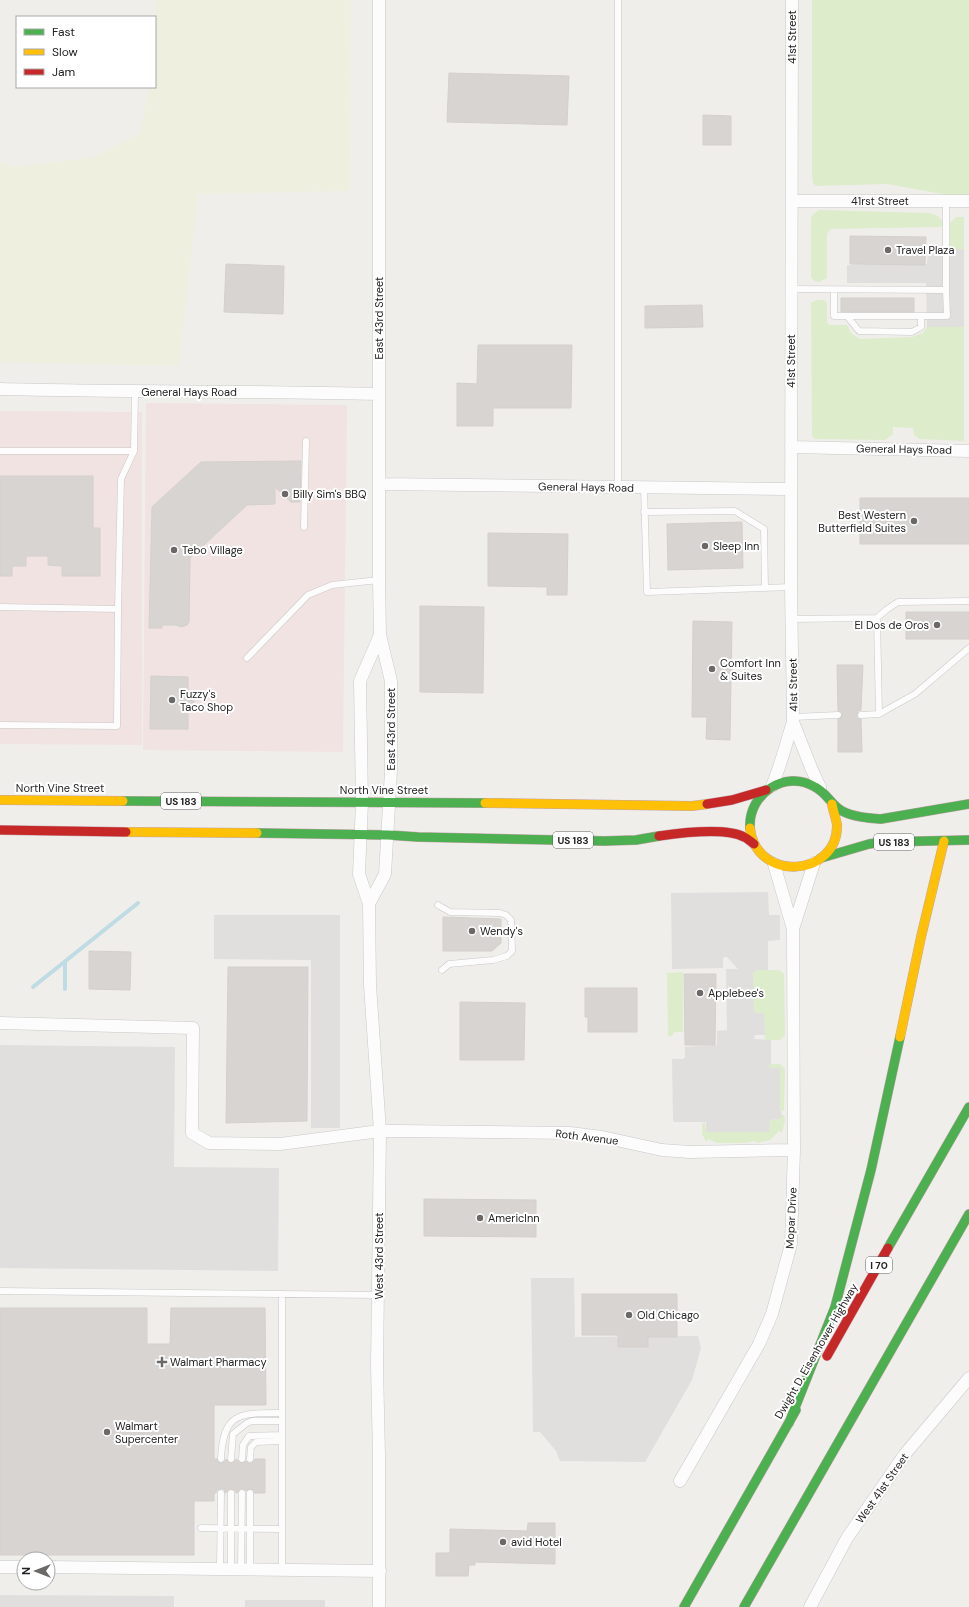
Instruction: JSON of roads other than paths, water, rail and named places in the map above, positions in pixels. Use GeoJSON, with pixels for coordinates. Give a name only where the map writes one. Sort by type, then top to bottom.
{"type":"FeatureCollection","features":[{"type":"Feature","properties":{"kind":"highway"},"geometry":{"type":"LineString","coordinates":[[798,781],[813,785],[822,791],[832,804],[836,813],[836,833],[828,851],[818,860],[801,868],[787,868],[774,864],[762,855],[754,844],[750,825],[751,815],[757,801],[769,788],[782,782],[798,781]]}},
{"type":"Feature","properties":{"kind":"highway","name":"North Vine Street"},"geometry":{"type":"LineString","coordinates":[[0,800],[389,802],[558,806],[692,806],[732,800],[769,788]]}},
{"type":"Feature","properties":{"kind":"highway","name":"US 183"},"geometry":{"type":"LineString","coordinates":[[832,804],[848,813],[881,819],[969,804]]}},
{"type":"Feature","properties":{"kind":"highway","name":"US 183"},"geometry":{"type":"LineString","coordinates":[[0,830],[388,835],[604,841],[636,840],[689,832],[721,832],[743,836],[754,844]]}},
{"type":"Feature","properties":{"kind":"highway","name":"US 183"},"geometry":{"type":"LineString","coordinates":[[818,860],[869,844],[883,842],[969,840]]}},
{"type":"Feature","properties":{"kind":"highway"},"geometry":{"type":"LineString","coordinates":[[789,1423],[835,1307],[871,1170],[921,937],[944,841]]}},
{"type":"Feature","properties":{"kind":"highway","name":"Dwight D. Eisenhower Highway"},"geometry":{"type":"LineString","coordinates":[[684,1607],[969,1107]]}},
{"type":"Feature","properties":{"kind":"highway"},"geometry":{"type":"LineString","coordinates":[[744,1607],[969,1214]]}},
{"type":"Feature","properties":{"kind":"highway"},"geometry":{"type":"LineString","coordinates":[[911,1314],[950,1265]]}},
{"type":"Feature","properties":{"kind":"street","name":"East 43rd Street"},"geometry":{"type":"LineString","coordinates":[[369,904],[385,874],[388,835],[391,681],[380,636],[379,580],[380,0]]}},
{"type":"Feature","properties":{"kind":"street","name":"41st Street"},"geometry":{"type":"LineString","coordinates":[[769,788],[780,767],[793,719],[791,587],[792,0]]}},
{"type":"Feature","properties":{"kind":"street","name":"41rst Street"},"geometry":{"type":"LineString","coordinates":[[792,202],[969,201]]}},
{"type":"Feature","properties":{"kind":"street","name":"General Hays Road"},"geometry":{"type":"LineString","coordinates":[[0,389],[134,392],[211,391],[379,394]]}},
{"type":"Feature","properties":{"kind":"street","name":"General Hays Road"},"geometry":{"type":"LineString","coordinates":[[791,447],[969,451]]}},
{"type":"Feature","properties":{"kind":"street","name":"General Hays Road"},"geometry":{"type":"LineString","coordinates":[[380,484],[791,489]]}},
{"type":"Feature","properties":{"kind":"street","name":"East 43rd Street"},"geometry":{"type":"LineString","coordinates":[[369,904],[359,874],[362,802],[360,681],[380,636]]}},
{"type":"Feature","properties":{"kind":"street","name":"41st Street"},"geometry":{"type":"LineString","coordinates":[[793,719],[812,770],[822,791]]}},
{"type":"Feature","properties":{"kind":"street","name":"Mopar Drive"},"geometry":{"type":"LineString","coordinates":[[793,929],[818,860]]}},
{"type":"Feature","properties":{"kind":"street","name":"Mopar Drive"},"geometry":{"type":"LineString","coordinates":[[680,1481],[759,1344],[772,1314],[791,1244],[794,1150],[793,929],[774,864]]}},
{"type":"Feature","properties":{"kind":"street","name":"West 43rd Street"},"geometry":{"type":"LineString","coordinates":[[369,904],[370,985],[380,1131],[377,1366],[380,1571],[379,1607]]}},
{"type":"Feature","properties":{"kind":"street","name":"Roth Avenue"},"geometry":{"type":"LineString","coordinates":[[0,1023],[193,1028],[192,1133],[209,1143],[280,1144],[380,1131],[570,1133],[602,1137],[662,1150],[683,1152],[794,1150]]}},
{"type":"Feature","properties":{"kind":"street","name":"West 41st Street"},"geometry":{"type":"LineString","coordinates":[[810,1607],[851,1532],[906,1454],[969,1378]]}},
{"type":"Feature","properties":{"kind":"street"},"geometry":{"type":"LineString","coordinates":[[0,1567],[16,1567]]}},
{"type":"Feature","properties":{"kind":"street"},"geometry":{"type":"LineString","coordinates":[[56,1567],[380,1571]]}},
{"type":"Feature","properties":{"kind":"lane"},"geometry":{"type":"LineString","coordinates":[[618,0],[618,487]]}},
{"type":"Feature","properties":{"kind":"lane"},"geometry":{"type":"LineString","coordinates":[[834,290],[834,316],[947,316],[946,201]]}},
{"type":"Feature","properties":{"kind":"lane"},"geometry":{"type":"LineString","coordinates":[[791,289],[946,290]]}},
{"type":"Feature","properties":{"kind":"lane"},"geometry":{"type":"LineString","coordinates":[[847,316],[859,331],[912,332],[921,327],[921,316]]}},
{"type":"Feature","properties":{"kind":"lane"},"geometry":{"type":"LineString","coordinates":[[0,725],[117,726],[120,479],[134,452],[134,392]]}},
{"type":"Feature","properties":{"kind":"lane"},"geometry":{"type":"LineString","coordinates":[[304,527],[306,441]]}},
{"type":"Feature","properties":{"kind":"lane"},"geometry":{"type":"LineString","coordinates":[[0,451],[134,452]]}},
{"type":"Feature","properties":{"kind":"lane"},"geometry":{"type":"LineString","coordinates":[[644,487],[647,592],[791,587]]}},
{"type":"Feature","properties":{"kind":"lane"},"geometry":{"type":"LineString","coordinates":[[644,512],[735,511],[764,529],[764,588]]}},
{"type":"Feature","properties":{"kind":"lane"},"geometry":{"type":"LineString","coordinates":[[247,658],[308,595],[332,585],[379,580]]}},
{"type":"Feature","properties":{"kind":"lane"},"geometry":{"type":"LineString","coordinates":[[792,619],[877,618],[898,602],[969,601]]}},
{"type":"Feature","properties":{"kind":"lane"},"geometry":{"type":"LineString","coordinates":[[0,607],[118,609]]}},
{"type":"Feature","properties":{"kind":"lane"},"geometry":{"type":"LineString","coordinates":[[877,618],[879,714]]}},
{"type":"Feature","properties":{"kind":"lane"},"geometry":{"type":"LineString","coordinates":[[861,715],[879,714],[915,694],[969,648]]}},
{"type":"Feature","properties":{"kind":"lane"},"geometry":{"type":"LineString","coordinates":[[793,719],[838,715]]}},
{"type":"Feature","properties":{"kind":"lane"},"geometry":{"type":"LineString","coordinates":[[438,905],[450,912],[506,914],[511,920],[512,951],[507,956],[494,960],[448,964],[442,970]]}},
{"type":"Feature","properties":{"kind":"lane"},"geometry":{"type":"LineString","coordinates":[[0,1291],[379,1295]]}},
{"type":"Feature","properties":{"kind":"lane"},"geometry":{"type":"LineString","coordinates":[[282,1294],[282,1570]]}},
{"type":"Feature","properties":{"kind":"lane"},"geometry":{"type":"LineString","coordinates":[[221,1459],[222,1442],[226,1427],[240,1416],[256,1413],[282,1413]]}},
{"type":"Feature","properties":{"kind":"lane"},"geometry":{"type":"LineString","coordinates":[[231,1459],[233,1434],[246,1423],[252,1421],[282,1421]]}},
{"type":"Feature","properties":{"kind":"lane"},"geometry":{"type":"LineString","coordinates":[[242,1459],[243,1445],[249,1436],[282,1438]]}},
{"type":"Feature","properties":{"kind":"lane"},"geometry":{"type":"LineString","coordinates":[[250,1459],[251,1447],[256,1442],[282,1438]]}},
{"type":"Feature","properties":{"kind":"lane"},"geometry":{"type":"LineString","coordinates":[[221,1494],[221,1528],[235,1569]]}},
{"type":"Feature","properties":{"kind":"lane"},"geometry":{"type":"LineString","coordinates":[[231,1494],[231,1529],[235,1569]]}},
{"type":"Feature","properties":{"kind":"lane"},"geometry":{"type":"LineString","coordinates":[[235,1569],[241,1529],[242,1494]]}},
{"type":"Feature","properties":{"kind":"lane"},"geometry":{"type":"LineString","coordinates":[[235,1569],[250,1529],[250,1494]]}},
{"type":"Feature","properties":{"kind":"lane"},"geometry":{"type":"LineString","coordinates":[[201,1528],[282,1529]]}},
{"type":"Feature","properties":{"kind":"waterway"},"geometry":{"type":"LineString","coordinates":[[33,987],[138,903]]}},
{"type":"Feature","properties":{"kind":"waterway"},"geometry":{"type":"LineString","coordinates":[[65,961],[65,989]]}},
{"type":"Feature","properties":{"kind":"place","name":"Travel Plaza"},"geometry":{"type":"Point","coordinates":[888,250]}},
{"type":"Feature","properties":{"kind":"place","name":"Billy Sim's BBQ"},"geometry":{"type":"Point","coordinates":[285,494]}},
{"type":"Feature","properties":{"kind":"place","name":"Best Western Butterfield Suites"},"geometry":{"type":"Point","coordinates":[914,521]}},
{"type":"Feature","properties":{"kind":"place","name":"Sleep Inn"},"geometry":{"type":"Point","coordinates":[705,546]}},
{"type":"Feature","properties":{"kind":"place","name":"Tebo Village"},"geometry":{"type":"Point","coordinates":[174,550]}},
{"type":"Feature","properties":{"kind":"place","name":"El Dos de Oros"},"geometry":{"type":"Point","coordinates":[937,625]}},
{"type":"Feature","properties":{"kind":"place","name":"Comfort Inn & Suites"},"geometry":{"type":"Point","coordinates":[712,669]}},
{"type":"Feature","properties":{"kind":"place","name":"Fuzzy's Taco Shop"},"geometry":{"type":"Point","coordinates":[172,700]}},
{"type":"Feature","properties":{"kind":"place","name":"Wendy's"},"geometry":{"type":"Point","coordinates":[472,931]}},
{"type":"Feature","properties":{"kind":"place","name":"Applebee's"},"geometry":{"type":"Point","coordinates":[700,993]}},
{"type":"Feature","properties":{"kind":"place","name":"AmericInn"},"geometry":{"type":"Point","coordinates":[480,1218]}},
{"type":"Feature","properties":{"kind":"place","name":"Old Chicago"},"geometry":{"type":"Point","coordinates":[629,1315]}},
{"type":"Feature","properties":{"kind":"place","name":"Walmart Pharmacy"},"geometry":{"type":"Point","coordinates":[162,1362]}},
{"type":"Feature","properties":{"kind":"place","name":"Walmart Supercenter"},"geometry":{"type":"Point","coordinates":[107,1432]}},
{"type":"Feature","properties":{"kind":"place","name":"avid Hotel"},"geometry":{"type":"Point","coordinates":[503,1542]}}]}
